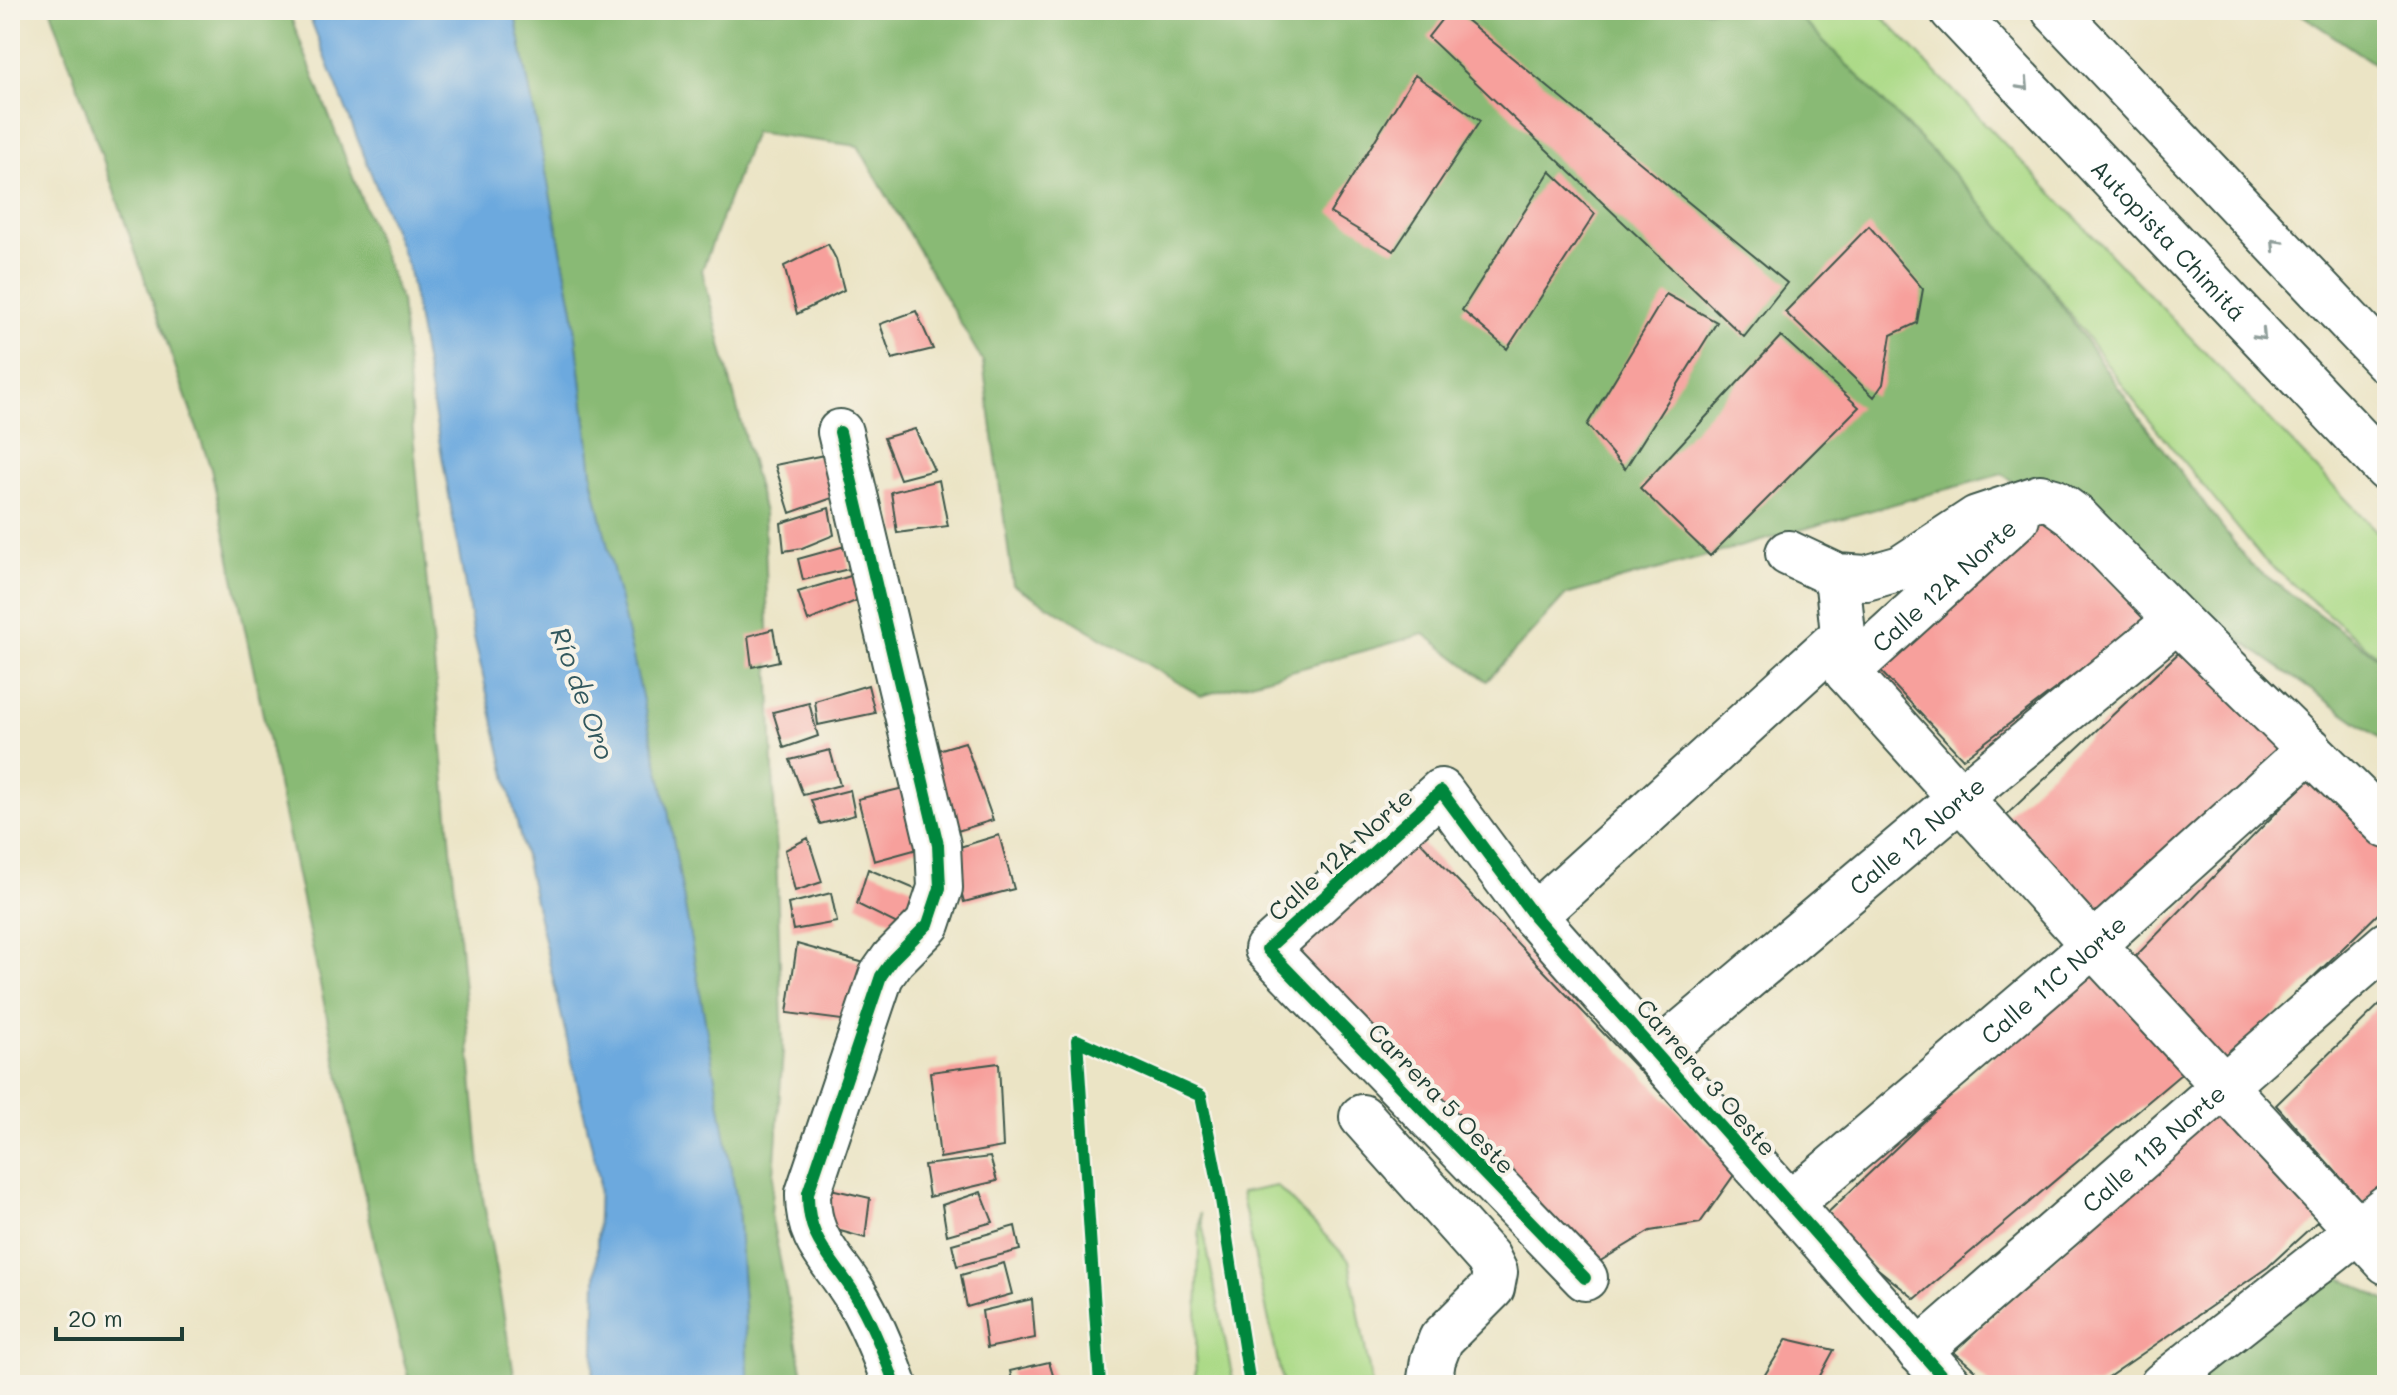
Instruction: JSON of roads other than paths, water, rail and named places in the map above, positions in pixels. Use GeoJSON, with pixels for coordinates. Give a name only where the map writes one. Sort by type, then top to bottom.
{"type":"FeatureCollection","features":[{"type":"Feature","properties":{"kind":"main road","name":"Autopista Chimitá"},"geometry":{"type":"LineString","coordinates":[[1952,10],[2387,469]]}},
{"type":"Feature","properties":{"kind":"main road"},"geometry":{"type":"LineString","coordinates":[[2054,10],[2387,361]]}},
{"type":"Feature","properties":{"kind":"main road"},"geometry":{"type":"LineString","coordinates":[[840,432],[938,845],[940,888],[928,924],[902,949],[881,976],[808,1193],[808,1215],[816,1240],[855,1295],[895,1385]]}},
{"type":"Feature","properties":{"kind":"main road"},"geometry":{"type":"LineString","coordinates":[[1788,553],[1837,576],[1866,578],[1901,568],[1977,518],[2040,497],[2054,501],[2075,516],[2387,826]]}},
{"type":"Feature","properties":{"kind":"main road","name":"Calle 12A Norte"},"geometry":{"type":"LineString","coordinates":[[1534,916],[1845,654],[2040,497]]}},
{"type":"Feature","properties":{"kind":"main road"},"geometry":{"type":"LineString","coordinates":[[1837,576],[1845,654],[1961,797],[2222,1086],[2372,1218],[2387,1262]]}},
{"type":"Feature","properties":{"kind":"main road","name":"Calle 12 Norte"},"geometry":{"type":"LineString","coordinates":[[1658,1053],[1961,797],[2177,620]]}},
{"type":"Feature","properties":{"kind":"main road","name":"Calle 11C Norte"},"geometry":{"type":"LineString","coordinates":[[1790,1204],[2093,945],[2310,749]]}},
{"type":"Feature","properties":{"kind":"main road","name":"Calle 12A Norte"},"geometry":{"type":"LineString","coordinates":[[1267,949],[1441,791]]}},
{"type":"Feature","properties":{"kind":"main road","name":"Carrera 3 Oeste"},"geometry":{"type":"LineString","coordinates":[[1441,791],[1534,916],[1950,1385]]}},
{"type":"Feature","properties":{"kind":"main road","name":"Calle 11B Norte"},"geometry":{"type":"LineString","coordinates":[[1919,1351],[2387,944]]}},
{"type":"Feature","properties":{"kind":"main road","name":"Carrera 5 Oeste"},"geometry":{"type":"LineString","coordinates":[[1267,949],[1585,1278]]}},
{"type":"Feature","properties":{"kind":"main road"},"geometry":{"type":"LineString","coordinates":[[1362,1117],[1488,1258],[1495,1272],[1492,1288],[1441,1339],[1433,1360],[1429,1385]]}},
{"type":"Feature","properties":{"kind":"main road"},"geometry":{"type":"LineString","coordinates":[[2162,1385],[2372,1218]]}},
{"type":"Feature","properties":{"kind":"water","name":"Río de Oro"},"geometry":{"type":"Polygon","coordinates":[[[307,10],[514,10],[573,310],[593,482],[668,810],[738,1208],[749,1385],[593,1385],[599,1178],[474,637],[409,270],[307,10]]]}}]}
